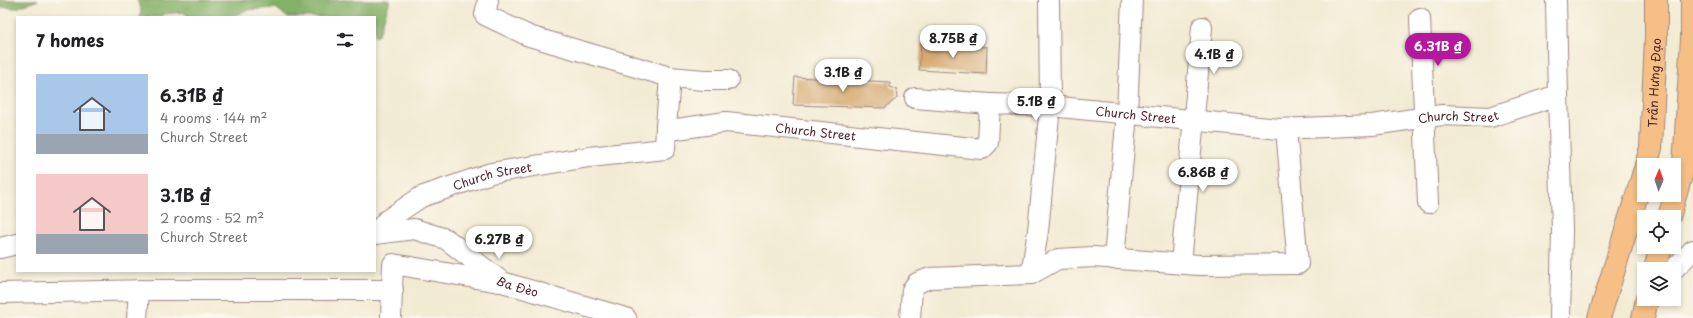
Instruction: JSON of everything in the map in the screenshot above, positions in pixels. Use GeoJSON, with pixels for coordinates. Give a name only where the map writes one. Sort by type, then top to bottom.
{"type":"FeatureCollection","features":[{"type":"Feature","properties":{"kind":"main road","name":"Trần Hưng Đạo"},"geometry":{"type":"LineString","coordinates":[[1648,158],[1651,148],[1656,38],[1656,0]]}},
{"type":"Feature","properties":{"kind":"main road"},"geometry":{"type":"LineString","coordinates":[[1673,210],[1689,166],[1692,0]]}},
{"type":"Feature","properties":{"kind":"main road"},"geometry":{"type":"LineString","coordinates":[[1599,318],[1637,195]]}},
{"type":"Feature","properties":{"kind":"main road"},"geometry":{"type":"LineString","coordinates":[[1643,318],[1645,306]]}},
{"type":"Feature","properties":{"kind":"street"},"geometry":{"type":"LineString","coordinates":[[488,0],[485,14],[529,36],[670,77],[704,80],[728,80]]}},
{"type":"Feature","properties":{"kind":"street"},"geometry":{"type":"LineString","coordinates":[[1031,274],[1038,231],[1050,106],[1049,0]]}},
{"type":"Feature","properties":{"kind":"street"},"geometry":{"type":"LineString","coordinates":[[1114,259],[1127,113],[1132,0]]}},
{"type":"Feature","properties":{"kind":"street"},"geometry":{"type":"LineString","coordinates":[[1556,0],[1562,230],[1560,318]]}},
{"type":"Feature","properties":{"kind":"street"},"geometry":{"type":"LineString","coordinates":[[1420,18],[1428,203]]}},
{"type":"Feature","properties":{"kind":"street"},"geometry":{"type":"LineString","coordinates":[[1181,264],[1202,27]]}},
{"type":"Feature","properties":{"kind":"street"},"geometry":{"type":"LineString","coordinates":[[666,127],[670,77]]}},
{"type":"Feature","properties":{"kind":"street","name":"Church Street"},"geometry":{"type":"LineString","coordinates":[[376,233],[388,220],[421,197],[492,173],[589,157],[665,149],[666,127],[677,128],[726,122],[982,149],[988,143],[990,104],[1050,106],[1286,128],[1372,125],[1442,116],[1490,117],[1558,95]]}},
{"type":"Feature","properties":{"kind":"street"},"geometry":{"type":"LineString","coordinates":[[915,98],[990,104]]}},
{"type":"Feature","properties":{"kind":"street"},"geometry":{"type":"LineString","coordinates":[[910,318],[912,290],[917,283],[930,278],[1031,274],[1058,259],[1092,257],[1199,265],[1298,264],[1286,128]]}},
{"type":"Feature","properties":{"kind":"street","name":"Ba Đèo"},"geometry":{"type":"LineString","coordinates":[[376,234],[414,229],[446,239],[502,282],[626,318]]}},
{"type":"Feature","properties":{"kind":"street"},"geometry":{"type":"LineString","coordinates":[[0,248],[16,244]]}},
{"type":"Feature","properties":{"kind":"street"},"geometry":{"type":"LineString","coordinates":[[1681,262],[1693,250]]}},
{"type":"Feature","properties":{"kind":"street"},"geometry":{"type":"LineString","coordinates":[[391,318],[393,264],[502,282]]}},
{"type":"Feature","properties":{"kind":"street"},"geometry":{"type":"LineString","coordinates":[[0,293],[139,290],[393,290]]}},
{"type":"Feature","properties":{"kind":"street"},"geometry":{"type":"LineString","coordinates":[[137,318],[139,290]]}},
{"type":"Feature","properties":{"kind":"green space"},"geometry":{"type":"Polygon","coordinates":[[[0,0],[38,0],[16,8],[0,7],[0,0]]]}},
{"type":"Feature","properties":{"kind":"green space"},"geometry":{"type":"Polygon","coordinates":[[[137,0],[390,0],[379,34],[376,36],[376,16],[286,16],[276,8],[246,10],[234,16],[187,16],[184,12],[163,14],[162,16],[140,16],[141,9],[137,0]]]}},
{"type":"Feature","properties":{"kind":"building"},"geometry":{"type":"Polygon","coordinates":[[[921,43],[987,47],[986,74],[919,70],[921,43]]]}},
{"type":"Feature","properties":{"kind":"building"},"geometry":{"type":"Polygon","coordinates":[[[795,77],[890,82],[890,87],[896,89],[897,98],[885,108],[793,105],[795,77]]]}}]}
